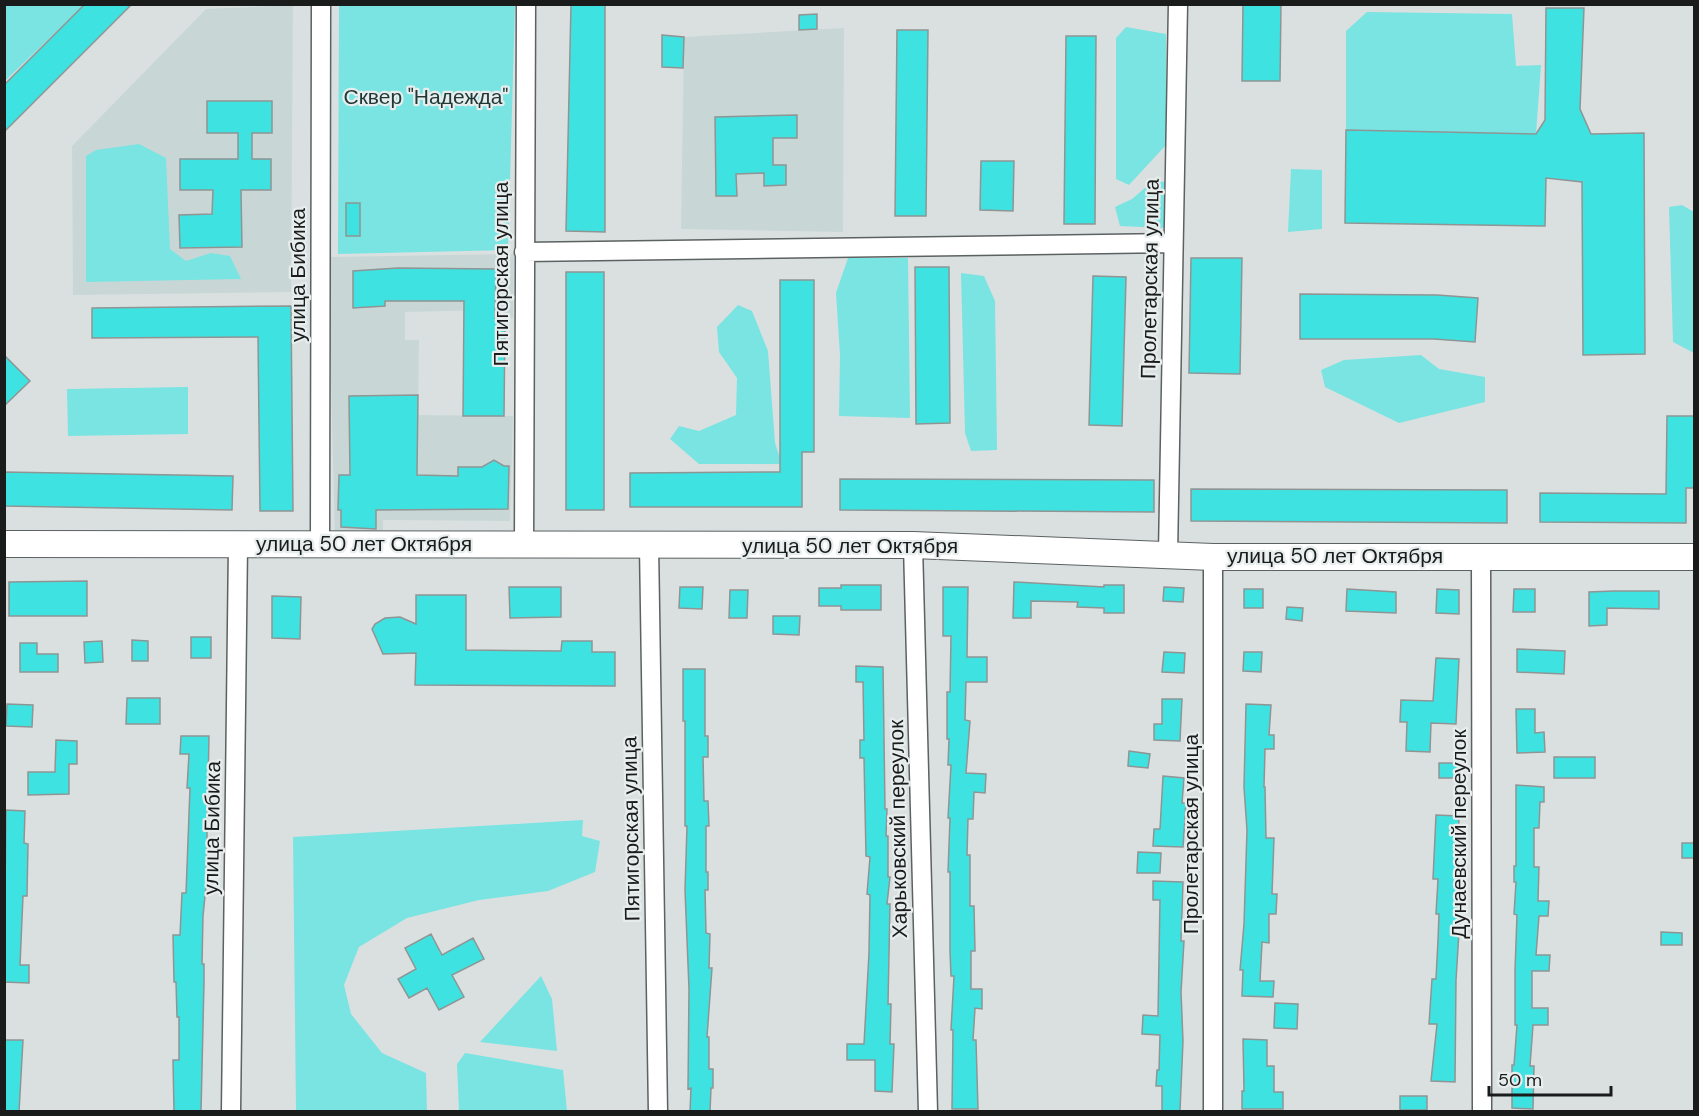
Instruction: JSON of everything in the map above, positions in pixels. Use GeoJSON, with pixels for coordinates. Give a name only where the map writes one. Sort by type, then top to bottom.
{"type":"FeatureCollection","features":[{"type":"Feature","properties":{"kind":"main road","name":"улица 50 лет Октября"},"geometry":{"type":"LineString","coordinates":[[4,544],[913,545],[1213,557],[1481,555],[1695,557]]}},
{"type":"Feature","properties":{"kind":"street","name":"улица Бибика"},"geometry":{"type":"LineString","coordinates":[[320,545],[321,4]]}},
{"type":"Feature","properties":{"kind":"street","name":"Пятигорская улица"},"geometry":{"type":"LineString","coordinates":[[524,544],[526,4]]}},
{"type":"Feature","properties":{"kind":"street","name":"Пролетарская улица"},"geometry":{"type":"LineString","coordinates":[[1168,555],[1178,4]]}},
{"type":"Feature","properties":{"kind":"street"},"geometry":{"type":"LineString","coordinates":[[524,252],[1172,243]]}},
{"type":"Feature","properties":{"kind":"street","name":"улица Бибика"},"geometry":{"type":"LineString","coordinates":[[231,1112],[238,544]]}},
{"type":"Feature","properties":{"kind":"street","name":"Пятигорская улица"},"geometry":{"type":"LineString","coordinates":[[649,545],[658,1112]]}},
{"type":"Feature","properties":{"kind":"street","name":"Харьковский переулок"},"geometry":{"type":"LineString","coordinates":[[913,545],[928,1112]]}},
{"type":"Feature","properties":{"kind":"street","name":"Дунаевский переулок"},"geometry":{"type":"LineString","coordinates":[[1481,555],[1482,1112]]}},
{"type":"Feature","properties":{"kind":"street","name":"Пролетарская улица"},"geometry":{"type":"LineString","coordinates":[[1213,557],[1213,1112]]}},
{"type":"Feature","properties":{"kind":"shaded area"},"geometry":{"type":"Polygon","coordinates":[[[293,5],[291,292],[73,295],[72,146],[206,9],[293,5]]]}},
{"type":"Feature","properties":{"kind":"shaded area"},"geometry":{"type":"Polygon","coordinates":[[[844,28],[843,232],[681,229],[684,37],[844,28]]]}},
{"type":"Feature","properties":{"kind":"shaded area"},"geometry":{"type":"Polygon","coordinates":[[[514,254],[513,318],[495,318],[494,310],[405,312],[405,340],[419,340],[418,415],[513,416],[510,521],[383,520],[383,540],[335,541],[328,257],[514,254]]]}},
{"type":"Feature","properties":{"kind":"green space"},"geometry":{"type":"Polygon","coordinates":[[[5,4],[84,4],[84,5],[5,81],[5,4]]]}},
{"type":"Feature","properties":{"kind":"green space","name":"Сквер \"Надежда\""},"geometry":{"type":"Polygon","coordinates":[[[339,5],[515,5],[508,250],[338,254],[339,5]]]}},
{"type":"Feature","properties":{"kind":"green space"},"geometry":{"type":"Polygon","coordinates":[[[1367,12],[1512,14],[1516,66],[1541,65],[1536,134],[1347,130],[1346,143],[1346,31],[1367,12]]]}},
{"type":"Feature","properties":{"kind":"green space"},"geometry":{"type":"Polygon","coordinates":[[[1126,27],[1166,34],[1166,145],[1129,185],[1116,179],[1116,38],[1126,27]]]}},
{"type":"Feature","properties":{"kind":"green space"},"geometry":{"type":"Polygon","coordinates":[[[139,144],[166,158],[170,249],[186,261],[211,253],[230,256],[241,279],[86,282],[86,156],[96,150],[139,144]]]}},
{"type":"Feature","properties":{"kind":"green space"},"geometry":{"type":"Polygon","coordinates":[[[1291,169],[1322,170],[1322,229],[1288,232],[1291,169]]]}},
{"type":"Feature","properties":{"kind":"green space"},"geometry":{"type":"Polygon","coordinates":[[[1153,181],[1166,182],[1166,228],[1120,226],[1115,207],[1132,199],[1153,181]]]}},
{"type":"Feature","properties":{"kind":"green space"},"geometry":{"type":"Polygon","coordinates":[[[1682,205],[1694,212],[1694,353],[1673,342],[1669,207],[1682,205]]]}},
{"type":"Feature","properties":{"kind":"green space"},"geometry":{"type":"Polygon","coordinates":[[[848,258],[908,258],[910,418],[839,416],[840,355],[836,293],[848,258]]]}},
{"type":"Feature","properties":{"kind":"green space"},"geometry":{"type":"Polygon","coordinates":[[[961,273],[984,276],[995,301],[997,450],[971,451],[965,433],[961,273]]]}},
{"type":"Feature","properties":{"kind":"green space"},"geometry":{"type":"Polygon","coordinates":[[[738,305],[752,311],[768,351],[775,443],[782,464],[699,464],[670,439],[679,426],[699,431],[736,415],[737,378],[719,352],[717,327],[738,305]]]}},
{"type":"Feature","properties":{"kind":"green space"},"geometry":{"type":"Polygon","coordinates":[[[1421,355],[1439,369],[1485,377],[1485,402],[1399,423],[1325,387],[1321,370],[1344,360],[1421,355]]]}},
{"type":"Feature","properties":{"kind":"green space"},"geometry":{"type":"Polygon","coordinates":[[[188,387],[188,434],[68,436],[67,389],[188,387]]]}},
{"type":"Feature","properties":{"kind":"green space"},"geometry":{"type":"Polygon","coordinates":[[[583,820],[582,836],[600,841],[595,872],[548,891],[479,900],[407,918],[359,947],[344,985],[351,1014],[382,1053],[426,1073],[427,1111],[296,1111],[293,837],[583,820]]]}},
{"type":"Feature","properties":{"kind":"green space"},"geometry":{"type":"Polygon","coordinates":[[[541,976],[552,999],[557,1051],[480,1042],[541,976]]]}},
{"type":"Feature","properties":{"kind":"green space"},"geometry":{"type":"Polygon","coordinates":[[[465,1053],[563,1070],[567,1111],[459,1111],[457,1064],[465,1053]]]}},
{"type":"Feature","properties":{"kind":"building"},"geometry":{"type":"Polygon","coordinates":[[[85,4],[132,4],[4,132],[4,85],[85,4]]]}},
{"type":"Feature","properties":{"kind":"building"},"geometry":{"type":"Polygon","coordinates":[[[571,4],[605,4],[605,232],[566,231],[571,4]]]}},
{"type":"Feature","properties":{"kind":"building"},"geometry":{"type":"Polygon","coordinates":[[[1243,4],[1281,4],[1280,81],[1242,81],[1243,4]]]}},
{"type":"Feature","properties":{"kind":"building"},"geometry":{"type":"Polygon","coordinates":[[[1546,8],[1584,8],[1580,109],[1591,134],[1644,133],[1645,354],[1583,355],[1582,182],[1546,178],[1545,226],[1345,223],[1346,130],[1536,134],[1545,120],[1546,8]]]}},
{"type":"Feature","properties":{"kind":"building"},"geometry":{"type":"Polygon","coordinates":[[[817,14],[817,29],[799,30],[799,15],[817,14]]]}},
{"type":"Feature","properties":{"kind":"building"},"geometry":{"type":"Polygon","coordinates":[[[897,30],[928,30],[926,216],[895,216],[897,30]]]}},
{"type":"Feature","properties":{"kind":"building"},"geometry":{"type":"Polygon","coordinates":[[[662,35],[684,37],[683,68],[662,67],[662,35]]]}},
{"type":"Feature","properties":{"kind":"building"},"geometry":{"type":"Polygon","coordinates":[[[1066,36],[1096,36],[1095,224],[1064,224],[1066,36]]]}},
{"type":"Feature","properties":{"kind":"building"},"geometry":{"type":"Polygon","coordinates":[[[207,101],[272,101],[272,133],[252,133],[252,159],[271,159],[271,190],[241,190],[242,247],[180,248],[179,215],[212,214],[213,190],[180,190],[180,159],[238,159],[238,133],[207,133],[207,101]]]}},
{"type":"Feature","properties":{"kind":"building"},"geometry":{"type":"Polygon","coordinates":[[[797,115],[797,138],[773,138],[773,165],[786,165],[786,185],[764,186],[764,173],[736,174],[737,196],[716,196],[715,117],[797,115]]]}},
{"type":"Feature","properties":{"kind":"building"},"geometry":{"type":"Polygon","coordinates":[[[981,161],[1014,161],[1013,211],[980,210],[981,161]]]}},
{"type":"Feature","properties":{"kind":"building"},"geometry":{"type":"Polygon","coordinates":[[[346,203],[360,203],[360,236],[346,236],[346,203]]]}},
{"type":"Feature","properties":{"kind":"building"},"geometry":{"type":"Polygon","coordinates":[[[1191,258],[1242,258],[1240,374],[1189,373],[1191,258]]]}},
{"type":"Feature","properties":{"kind":"building"},"geometry":{"type":"Polygon","coordinates":[[[915,267],[949,267],[950,423],[916,424],[915,267]]]}},
{"type":"Feature","properties":{"kind":"building"},"geometry":{"type":"Polygon","coordinates":[[[398,268],[496,269],[495,318],[505,318],[504,416],[463,416],[464,301],[385,301],[385,306],[353,308],[353,271],[398,268]]]}},
{"type":"Feature","properties":{"kind":"building"},"geometry":{"type":"Polygon","coordinates":[[[566,272],[604,272],[604,510],[566,510],[566,272]]]}},
{"type":"Feature","properties":{"kind":"building"},"geometry":{"type":"Polygon","coordinates":[[[1093,276],[1126,277],[1122,426],[1089,425],[1093,276]]]}},
{"type":"Feature","properties":{"kind":"building"},"geometry":{"type":"Polygon","coordinates":[[[780,280],[814,280],[814,452],[802,452],[802,507],[630,507],[630,473],[780,472],[780,280]]]}},
{"type":"Feature","properties":{"kind":"building"},"geometry":{"type":"Polygon","coordinates":[[[1300,294],[1437,295],[1478,298],[1475,342],[1434,339],[1300,339],[1300,294]]]}},
{"type":"Feature","properties":{"kind":"building"},"geometry":{"type":"Polygon","coordinates":[[[291,306],[293,511],[260,511],[258,337],[92,338],[92,308],[291,306]]]}},
{"type":"Feature","properties":{"kind":"building"},"geometry":{"type":"Polygon","coordinates":[[[4,355],[30,381],[4,406],[4,355]]]}},
{"type":"Feature","properties":{"kind":"building"},"geometry":{"type":"Polygon","coordinates":[[[418,395],[417,475],[458,476],[458,467],[482,467],[494,460],[504,466],[509,466],[508,509],[376,510],[376,529],[341,527],[341,510],[338,510],[339,475],[350,475],[349,396],[418,395]]]}},
{"type":"Feature","properties":{"kind":"building"},"geometry":{"type":"Polygon","coordinates":[[[1667,416],[1695,416],[1695,488],[1686,488],[1686,523],[1540,522],[1540,493],[1666,494],[1667,416]]]}},
{"type":"Feature","properties":{"kind":"building"},"geometry":{"type":"Polygon","coordinates":[[[4,472],[233,476],[232,510],[4,506],[4,472]]]}},
{"type":"Feature","properties":{"kind":"building"},"geometry":{"type":"Polygon","coordinates":[[[840,479],[1154,480],[1154,512],[840,510],[840,479]]]}},
{"type":"Feature","properties":{"kind":"building"},"geometry":{"type":"Polygon","coordinates":[[[1191,489],[1507,490],[1507,523],[1191,521],[1191,489]]]}},
{"type":"Feature","properties":{"kind":"building"},"geometry":{"type":"Polygon","coordinates":[[[87,581],[87,616],[9,616],[9,582],[87,581]]]}},
{"type":"Feature","properties":{"kind":"building"},"geometry":{"type":"Polygon","coordinates":[[[1014,582],[1104,587],[1104,585],[1124,585],[1124,613],[1104,613],[1104,608],[1077,607],[1078,602],[1031,601],[1031,618],[1013,618],[1014,582]]]}},
{"type":"Feature","properties":{"kind":"building"},"geometry":{"type":"Polygon","coordinates":[[[841,585],[881,585],[881,610],[841,610],[841,606],[819,606],[819,588],[841,588],[841,585]]]}},
{"type":"Feature","properties":{"kind":"building"},"geometry":{"type":"Polygon","coordinates":[[[509,587],[561,587],[561,617],[510,618],[509,587]]]}},
{"type":"Feature","properties":{"kind":"building"},"geometry":{"type":"Polygon","coordinates":[[[680,587],[703,587],[702,609],[679,608],[680,587]]]}},
{"type":"Feature","properties":{"kind":"building"},"geometry":{"type":"Polygon","coordinates":[[[943,587],[968,587],[967,657],[987,657],[987,682],[966,682],[965,720],[970,721],[966,773],[986,774],[985,793],[974,792],[973,819],[968,819],[967,855],[970,855],[970,906],[974,906],[975,951],[971,951],[971,989],[982,989],[982,1009],[975,1008],[973,1040],[976,1040],[978,1109],[952,1109],[953,1030],[951,1030],[954,976],[951,976],[950,951],[950,872],[948,872],[950,818],[948,818],[951,765],[948,765],[949,739],[947,739],[947,692],[950,692],[951,636],[943,636],[943,587]]]}},
{"type":"Feature","properties":{"kind":"building"},"geometry":{"type":"Polygon","coordinates":[[[1164,587],[1184,588],[1183,602],[1163,601],[1164,587]]]}},
{"type":"Feature","properties":{"kind":"building"},"geometry":{"type":"Polygon","coordinates":[[[1244,589],[1263,589],[1263,608],[1244,608],[1244,589]]]}},
{"type":"Feature","properties":{"kind":"building"},"geometry":{"type":"Polygon","coordinates":[[[1347,589],[1396,592],[1396,613],[1346,611],[1347,589]]]}},
{"type":"Feature","properties":{"kind":"building"},"geometry":{"type":"Polygon","coordinates":[[[1437,589],[1459,590],[1459,614],[1436,613],[1437,589]]]}},
{"type":"Feature","properties":{"kind":"building"},"geometry":{"type":"Polygon","coordinates":[[[1514,589],[1535,589],[1535,612],[1513,612],[1514,589]]]}},
{"type":"Feature","properties":{"kind":"building"},"geometry":{"type":"Polygon","coordinates":[[[730,590],[748,590],[747,618],[729,618],[730,590]]]}},
{"type":"Feature","properties":{"kind":"building"},"geometry":{"type":"Polygon","coordinates":[[[1659,591],[1659,609],[1607,608],[1607,625],[1589,626],[1589,592],[1659,591]]]}},
{"type":"Feature","properties":{"kind":"building"},"geometry":{"type":"Polygon","coordinates":[[[416,595],[466,595],[466,650],[561,651],[562,641],[592,641],[592,652],[615,652],[615,686],[415,685],[416,653],[383,654],[372,629],[375,624],[385,618],[400,617],[416,624],[416,595]]]}},
{"type":"Feature","properties":{"kind":"building"},"geometry":{"type":"Polygon","coordinates":[[[272,596],[301,597],[300,639],[272,638],[272,596]]]}},
{"type":"Feature","properties":{"kind":"building"},"geometry":{"type":"Polygon","coordinates":[[[1287,607],[1303,608],[1302,621],[1286,619],[1287,607]]]}},
{"type":"Feature","properties":{"kind":"building"},"geometry":{"type":"Polygon","coordinates":[[[773,616],[800,616],[799,635],[773,634],[773,616]]]}},
{"type":"Feature","properties":{"kind":"building"},"geometry":{"type":"Polygon","coordinates":[[[191,637],[211,637],[211,658],[191,658],[191,637]]]}},
{"type":"Feature","properties":{"kind":"building"},"geometry":{"type":"Polygon","coordinates":[[[132,640],[148,641],[148,661],[132,661],[132,640]]]}},
{"type":"Feature","properties":{"kind":"building"},"geometry":{"type":"Polygon","coordinates":[[[102,641],[103,662],[85,663],[84,642],[102,641]]]}},
{"type":"Feature","properties":{"kind":"building"},"geometry":{"type":"Polygon","coordinates":[[[20,643],[37,643],[37,654],[58,654],[58,672],[20,672],[20,643]]]}},
{"type":"Feature","properties":{"kind":"building"},"geometry":{"type":"Polygon","coordinates":[[[1517,649],[1565,651],[1564,674],[1517,672],[1517,649]]]}},
{"type":"Feature","properties":{"kind":"building"},"geometry":{"type":"Polygon","coordinates":[[[1164,652],[1185,653],[1184,673],[1162,672],[1164,652]]]}},
{"type":"Feature","properties":{"kind":"building"},"geometry":{"type":"Polygon","coordinates":[[[1244,652],[1262,652],[1261,672],[1243,671],[1244,652]]]}},
{"type":"Feature","properties":{"kind":"building"},"geometry":{"type":"Polygon","coordinates":[[[1436,658],[1459,659],[1456,724],[1431,723],[1430,752],[1406,751],[1407,722],[1400,722],[1401,700],[1433,701],[1436,658]]]}},
{"type":"Feature","properties":{"kind":"building"},"geometry":{"type":"Polygon","coordinates":[[[856,666],[883,667],[885,809],[887,809],[888,877],[890,877],[887,904],[890,904],[888,1004],[891,1004],[890,1044],[894,1044],[892,1092],[875,1091],[875,1060],[847,1060],[847,1044],[864,1044],[869,953],[870,895],[867,894],[870,857],[866,856],[864,758],[860,758],[860,740],[864,740],[863,682],[856,682],[856,666]]]}},
{"type":"Feature","properties":{"kind":"building"},"geometry":{"type":"Polygon","coordinates":[[[683,669],[705,669],[705,736],[708,736],[708,757],[703,757],[704,801],[708,801],[709,826],[706,826],[708,890],[705,890],[706,933],[710,934],[709,968],[712,968],[707,1037],[709,1037],[709,1069],[713,1069],[710,1112],[690,1112],[691,1088],[688,1089],[689,989],[685,890],[687,826],[685,826],[683,669]]]}},
{"type":"Feature","properties":{"kind":"building"},"geometry":{"type":"Polygon","coordinates":[[[127,698],[160,698],[160,724],[126,724],[127,698]]]}},
{"type":"Feature","properties":{"kind":"building"},"geometry":{"type":"Polygon","coordinates":[[[1162,699],[1182,699],[1180,741],[1154,740],[1154,724],[1162,724],[1162,699]]]}},
{"type":"Feature","properties":{"kind":"building"},"geometry":{"type":"Polygon","coordinates":[[[7,704],[33,705],[32,727],[6,726],[7,704]]]}},
{"type":"Feature","properties":{"kind":"building"},"geometry":{"type":"Polygon","coordinates":[[[1246,704],[1271,705],[1269,735],[1274,735],[1274,749],[1265,749],[1264,787],[1266,838],[1274,838],[1272,894],[1277,894],[1276,914],[1269,914],[1269,943],[1262,942],[1260,981],[1274,981],[1273,997],[1242,996],[1243,970],[1240,970],[1247,830],[1244,787],[1246,704]]]}},
{"type":"Feature","properties":{"kind":"building"},"geometry":{"type":"Polygon","coordinates":[[[1516,709],[1535,709],[1535,733],[1544,732],[1545,752],[1517,753],[1516,709]]]}},
{"type":"Feature","properties":{"kind":"building"},"geometry":{"type":"Polygon","coordinates":[[[181,736],[209,736],[206,886],[203,916],[201,1112],[174,1112],[173,1060],[179,1060],[179,1017],[177,1017],[176,982],[174,982],[173,935],[180,935],[182,893],[186,893],[190,788],[187,788],[189,754],[180,754],[181,736]]]}},
{"type":"Feature","properties":{"kind":"building"},"geometry":{"type":"Polygon","coordinates":[[[56,740],[77,741],[77,764],[69,764],[69,794],[28,795],[28,772],[55,772],[56,740]]]}},
{"type":"Feature","properties":{"kind":"building"},"geometry":{"type":"Polygon","coordinates":[[[1129,751],[1150,754],[1148,768],[1128,766],[1129,751]]]}},
{"type":"Feature","properties":{"kind":"building"},"geometry":{"type":"Polygon","coordinates":[[[1554,757],[1595,757],[1595,778],[1554,778],[1554,757]]]}},
{"type":"Feature","properties":{"kind":"building"},"geometry":{"type":"Polygon","coordinates":[[[1439,763],[1459,763],[1458,778],[1439,778],[1439,763]]]}},
{"type":"Feature","properties":{"kind":"building"},"geometry":{"type":"Polygon","coordinates":[[[1163,776],[1184,778],[1182,803],[1186,803],[1183,847],[1153,846],[1154,829],[1160,829],[1163,776]]]}},
{"type":"Feature","properties":{"kind":"building"},"geometry":{"type":"Polygon","coordinates":[[[1516,785],[1544,787],[1544,802],[1540,802],[1539,828],[1534,828],[1534,867],[1539,867],[1538,901],[1549,901],[1548,916],[1539,916],[1536,955],[1550,955],[1549,971],[1532,971],[1532,1008],[1548,1008],[1548,1025],[1533,1025],[1530,1066],[1534,1066],[1533,1109],[1512,1108],[1512,1065],[1514,1065],[1517,1025],[1515,1025],[1515,970],[1517,915],[1514,914],[1516,785]]]}},
{"type":"Feature","properties":{"kind":"building"},"geometry":{"type":"Polygon","coordinates":[[[6,810],[25,811],[24,843],[28,844],[27,896],[23,896],[20,965],[29,965],[29,983],[4,982],[6,810]]]}},
{"type":"Feature","properties":{"kind":"building"},"geometry":{"type":"Polygon","coordinates":[[[1436,815],[1459,816],[1457,899],[1461,900],[1456,980],[1455,1082],[1431,1081],[1437,1024],[1429,1024],[1432,979],[1436,979],[1439,914],[1436,914],[1438,879],[1433,879],[1436,815]]]}},
{"type":"Feature","properties":{"kind":"building"},"geometry":{"type":"Polygon","coordinates":[[[1682,843],[1695,843],[1695,858],[1682,858],[1682,843]]]}},
{"type":"Feature","properties":{"kind":"building"},"geometry":{"type":"Polygon","coordinates":[[[1138,852],[1161,853],[1160,873],[1137,873],[1138,852]]]}},
{"type":"Feature","properties":{"kind":"building"},"geometry":{"type":"Polygon","coordinates":[[[1153,881],[1183,882],[1181,941],[1184,941],[1181,992],[1183,1041],[1180,1111],[1162,1111],[1162,1086],[1156,1086],[1160,1035],[1142,1034],[1143,1015],[1158,1016],[1160,900],[1153,900],[1153,881]]]}},
{"type":"Feature","properties":{"kind":"building"},"geometry":{"type":"Polygon","coordinates":[[[1661,932],[1682,933],[1682,945],[1661,945],[1661,932]]]}},
{"type":"Feature","properties":{"kind":"building"},"geometry":{"type":"Polygon","coordinates":[[[431,934],[442,955],[473,938],[484,959],[452,975],[464,997],[439,1010],[427,988],[409,998],[398,979],[416,969],[405,948],[431,934]]]}},
{"type":"Feature","properties":{"kind":"building"},"geometry":{"type":"Polygon","coordinates":[[[1275,1003],[1298,1004],[1297,1029],[1274,1028],[1275,1003]]]}},
{"type":"Feature","properties":{"kind":"building"},"geometry":{"type":"Polygon","coordinates":[[[1243,1039],[1267,1040],[1267,1066],[1274,1066],[1274,1092],[1283,1092],[1283,1109],[1242,1109],[1243,1039]]]}},
{"type":"Feature","properties":{"kind":"building"},"geometry":{"type":"Polygon","coordinates":[[[4,1040],[23,1040],[19,1112],[4,1112],[4,1040]]]}},
{"type":"Feature","properties":{"kind":"building"},"geometry":{"type":"Polygon","coordinates":[[[1400,1096],[1427,1096],[1427,1110],[1400,1110],[1400,1096]]]}}]}
